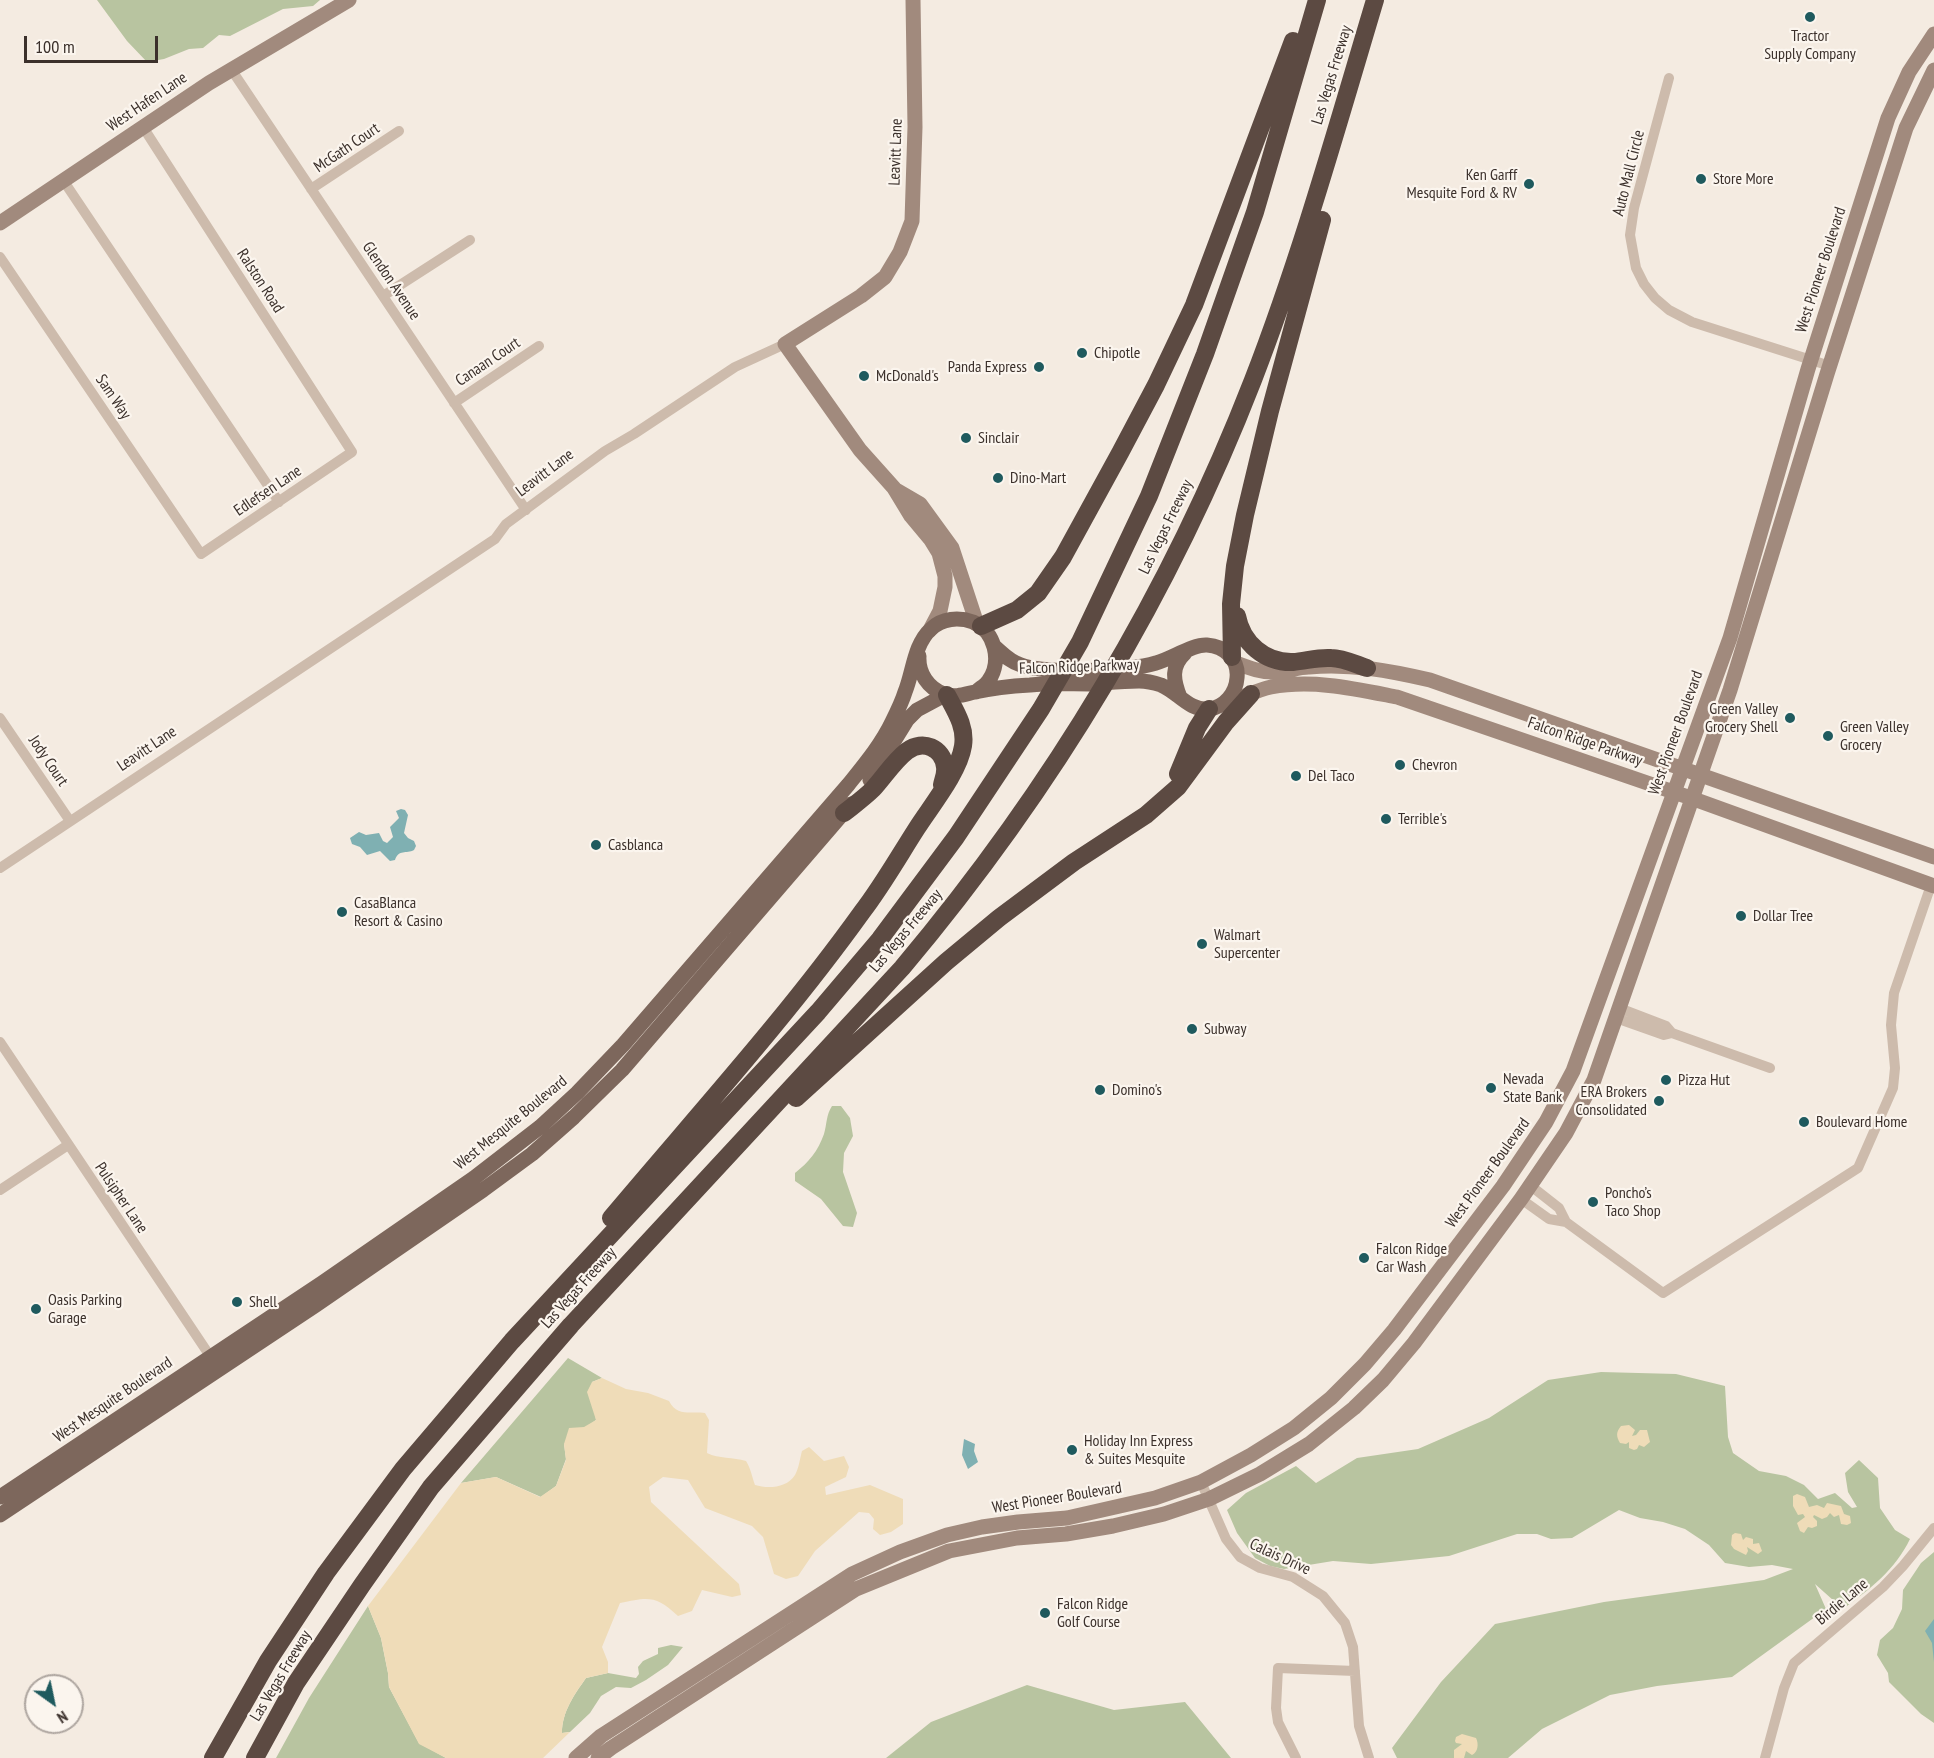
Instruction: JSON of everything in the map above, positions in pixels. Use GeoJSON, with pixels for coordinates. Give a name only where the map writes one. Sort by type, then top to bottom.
{"type":"FeatureCollection","features":[{"type":"Feature","properties":{"kind":"highway"},"geometry":{"type":"LineString","coordinates":[[986,633],[1029,601],[1050,577],[1080,527],[1151,395],[1207,275],[1309,0]]}},
{"type":"Feature","properties":{"kind":"highway","name":"Las Vegas Freeway"},"geometry":{"type":"LineString","coordinates":[[213,1758],[268,1661],[326,1573],[403,1469],[512,1341],[818,1012],[879,939],[956,837],[1041,710],[1080,642],[1149,496],[1205,354],[1255,212],[1317,0]]}},
{"type":"Feature","properties":{"kind":"highway"},"geometry":{"type":"LineString","coordinates":[[1234,660],[1231,604],[1235,566],[1270,411],[1377,0]]}},
{"type":"Feature","properties":{"kind":"highway","name":"Las Vegas Freeway"},"geometry":{"type":"LineString","coordinates":[[255,1758],[296,1683],[431,1487],[571,1325],[902,968],[944,918],[1051,770],[1092,707],[1196,514],[1253,380],[1306,232],[1377,0]]}},
{"type":"Feature","properties":{"kind":"highway"},"geometry":{"type":"LineString","coordinates":[[1235,566],[1236,612],[1239,625],[1242,633],[1259,652],[1273,660],[1291,662],[1331,658],[1366,668]]}},
{"type":"Feature","properties":{"kind":"highway"},"geometry":{"type":"LineString","coordinates":[[699,1186],[946,962],[999,918],[1074,862],[1146,815],[1178,787],[1226,722],[1251,694]]}},
{"type":"Feature","properties":{"kind":"highway"},"geometry":{"type":"LineString","coordinates":[[512,1341],[546,1296],[816,974],[864,911],[947,784],[959,761],[964,740],[961,721],[946,695]]}},
{"type":"Feature","properties":{"kind":"highway"},"geometry":{"type":"LineString","coordinates":[[1168,795],[1197,728],[1214,707]]}},
{"type":"Feature","properties":{"kind":"highway"},"geometry":{"type":"LineString","coordinates":[[844,813],[871,792],[908,750],[919,745],[928,745],[936,750],[945,764],[941,790]]}},
{"type":"Feature","properties":{"kind":"main road","name":"West Hafen Lane"},"geometry":{"type":"LineString","coordinates":[[0,223],[231,69],[350,0]]}},
{"type":"Feature","properties":{"kind":"main road","name":"Leavitt Lane"},"geometry":{"type":"LineString","coordinates":[[785,344],[861,296],[885,277],[900,252],[912,220],[915,128],[913,0]]}},
{"type":"Feature","properties":{"kind":"main road","name":"West Pioneer Boulevard"},"geometry":{"type":"LineString","coordinates":[[576,1758],[601,1736],[852,1574],[900,1551],[982,1527],[1067,1518],[1105,1511],[1155,1498],[1201,1482],[1286,1434],[1331,1398],[1365,1364],[1394,1330],[1513,1172],[1546,1122],[1573,1071],[1675,792],[1736,615],[1810,361],[1888,118],[1909,72],[1934,34]]}},
{"type":"Feature","properties":{"kind":"main road","name":"West Pioneer Boulevard"},"geometry":{"type":"LineString","coordinates":[[598,1758],[856,1589],[906,1567],[950,1551],[1017,1538],[1066,1534],[1113,1526],[1164,1514],[1209,1499],[1260,1474],[1299,1450],[1354,1408],[1383,1380],[1414,1343],[1521,1200],[1566,1133],[1594,1080],[1741,655],[1906,128],[1934,70]]}},
{"type":"Feature","properties":{"kind":"main road","name":"Falcon Ridge Parkway"},"geometry":{"type":"LineString","coordinates":[[785,344],[860,450],[894,488],[911,516],[932,540],[943,562],[945,576],[940,611],[919,651]]}},
{"type":"Feature","properties":{"kind":"main road","name":"Falcon Ridge Parkway"},"geometry":{"type":"LineString","coordinates":[[894,488],[920,504],[952,548],[986,633],[996,664],[989,681],[975,692]]}},
{"type":"Feature","properties":{"kind":"main road"},"geometry":{"type":"LineString","coordinates":[[1736,615],[1734,648],[1741,655]]}},
{"type":"Feature","properties":{"kind":"main road","name":"Falcon Ridge Parkway"},"geometry":{"type":"LineString","coordinates":[[930,630],[940,622],[965,619],[986,633],[1007,657],[1019,665],[1040,670],[1144,667],[1206,645],[1216,647],[1234,660],[1258,671],[1276,672],[1309,666],[1366,668],[1398,672],[1430,680],[1934,857]]}},
{"type":"Feature","properties":{"kind":"main road"},"geometry":{"type":"LineString","coordinates":[[919,651],[918,662],[921,673],[930,686],[946,695]]}},
{"type":"Feature","properties":{"kind":"main road","name":"West Mesquite Boulevard"},"geometry":{"type":"LineString","coordinates":[[0,1515],[215,1363],[322,1283],[511,1150],[540,1127],[602,1068],[848,785],[878,747],[891,724],[906,692],[919,651]]}},
{"type":"Feature","properties":{"kind":"main road"},"geometry":{"type":"LineString","coordinates":[[1180,697],[1174,683],[1174,674],[1180,657],[1187,651]]}},
{"type":"Feature","properties":{"kind":"main road"},"geometry":{"type":"LineString","coordinates":[[1214,707],[1232,695],[1236,686],[1238,677],[1234,660]]}},
{"type":"Feature","properties":{"kind":"main road","name":"Falcon Ridge Parkway"},"geometry":{"type":"LineString","coordinates":[[946,695],[962,696],[1031,684],[1140,681],[1162,686],[1191,705],[1214,707],[1269,687],[1303,683],[1357,689],[1397,697],[1675,792],[1933,885]]}},
{"type":"Feature","properties":{"kind":"main road","name":"West Mesquite Boulevard"},"geometry":{"type":"LineString","coordinates":[[0,1497],[215,1363],[316,1305],[532,1154],[622,1070],[844,813],[876,773],[907,720],[917,710],[946,695]]}},
{"type":"Feature","properties":{"kind":"main road"},"geometry":{"type":"LineString","coordinates":[[1513,1172],[1530,1186]]}},
{"type":"Feature","properties":{"kind":"main road"},"geometry":{"type":"LineString","coordinates":[[1503,1186],[1521,1200]]}},
{"type":"Feature","properties":{"kind":"main road"},"geometry":{"type":"LineString","coordinates":[[316,1305],[322,1283]]}},
{"type":"Feature","properties":{"kind":"street","name":"Glendon Avenue"},"geometry":{"type":"LineString","coordinates":[[231,69],[526,510]]}},
{"type":"Feature","properties":{"kind":"street","name":"Auto Mall Circle"},"geometry":{"type":"LineString","coordinates":[[1669,78],[1634,208],[1630,235],[1636,268],[1644,284],[1664,306],[1692,322],[1830,366]]}},
{"type":"Feature","properties":{"kind":"street","name":"Ralston Road"},"geometry":{"type":"LineString","coordinates":[[143,127],[352,452]]}},
{"type":"Feature","properties":{"kind":"street","name":"McGath Court"},"geometry":{"type":"LineString","coordinates":[[311,189],[399,131]]}},
{"type":"Feature","properties":{"kind":"street"},"geometry":{"type":"LineString","coordinates":[[63,180],[279,502]]}},
{"type":"Feature","properties":{"kind":"street"},"geometry":{"type":"LineString","coordinates":[[383,297],[470,240]]}},
{"type":"Feature","properties":{"kind":"street","name":"Sam Way"},"geometry":{"type":"LineString","coordinates":[[0,257],[201,554]]}},
{"type":"Feature","properties":{"kind":"street","name":"Leavitt Lane"},"geometry":{"type":"LineString","coordinates":[[0,868],[495,539],[506,525],[605,451],[735,367],[785,344]]}},
{"type":"Feature","properties":{"kind":"street","name":"Canaan Court"},"geometry":{"type":"LineString","coordinates":[[454,403],[539,346]]}},
{"type":"Feature","properties":{"kind":"street","name":"Edlefsen Lane"},"geometry":{"type":"LineString","coordinates":[[201,554],[352,452]]}},
{"type":"Feature","properties":{"kind":"street","name":"Jody Court"},"geometry":{"type":"LineString","coordinates":[[0,718],[70,821]]}},
{"type":"Feature","properties":{"kind":"street"},"geometry":{"type":"LineString","coordinates":[[1521,1200],[1549,1219],[1566,1222],[1663,1293],[1858,1168],[1893,1088],[1895,1068],[1891,1024],[1894,993],[1933,885]]}},
{"type":"Feature","properties":{"kind":"street"},"geometry":{"type":"LineString","coordinates":[[1617,1013],[1664,1035],[1672,1033],[1770,1068]]}},
{"type":"Feature","properties":{"kind":"street","name":"Pulsipher Lane"},"geometry":{"type":"LineString","coordinates":[[0,1042],[215,1363]]}},
{"type":"Feature","properties":{"kind":"street"},"geometry":{"type":"LineString","coordinates":[[0,1190],[68,1145]]}},
{"type":"Feature","properties":{"kind":"street"},"geometry":{"type":"LineString","coordinates":[[1530,1186],[1559,1208],[1566,1222]]}},
{"type":"Feature","properties":{"kind":"street","name":"Calais Drive"},"geometry":{"type":"LineString","coordinates":[[1201,1482],[1226,1539],[1240,1557],[1260,1568],[1293,1577],[1323,1596],[1345,1623],[1353,1647],[1359,1726],[1369,1758]]}},
{"type":"Feature","properties":{"kind":"street","name":"Birdie Lane"},"geometry":{"type":"LineString","coordinates":[[1765,1758],[1779,1704],[1794,1662],[1883,1587],[1934,1528]]}},
{"type":"Feature","properties":{"kind":"street"},"geometry":{"type":"LineString","coordinates":[[1296,1758],[1278,1722],[1276,1708],[1278,1668],[1354,1671]]}},
{"type":"Feature","properties":{"kind":"green space"},"geometry":{"type":"Polygon","coordinates":[[[97,0],[320,0],[313,6],[283,9],[230,36],[219,35],[203,48],[189,49],[164,59],[147,62],[127,41],[97,0]]]}},
{"type":"Feature","properties":{"kind":"green space"},"geometry":{"type":"Polygon","coordinates":[[[832,1106],[841,1106],[850,1118],[853,1136],[844,1153],[843,1172],[857,1213],[853,1227],[843,1226],[821,1199],[795,1181],[795,1173],[809,1160],[819,1146],[832,1106]]]}},
{"type":"Feature","properties":{"kind":"green space"},"geometry":{"type":"Polygon","coordinates":[[[568,1358],[602,1378],[592,1382],[596,1420],[564,1444],[566,1459],[556,1486],[541,1497],[496,1477],[461,1483],[568,1358]]]}},
{"type":"Feature","properties":{"kind":"green space"},"geometry":{"type":"Polygon","coordinates":[[[1601,1372],[1676,1374],[1725,1386],[1728,1437],[1733,1453],[1759,1471],[1786,1476],[1804,1485],[1818,1499],[1835,1493],[1852,1508],[1857,1507],[1848,1492],[1845,1473],[1859,1460],[1878,1478],[1880,1508],[1895,1530],[1910,1539],[1889,1569],[1843,1609],[1815,1584],[1826,1609],[1732,1677],[1657,1686],[1610,1695],[1542,1729],[1508,1758],[1397,1758],[1392,1748],[1441,1682],[1495,1624],[1604,1602],[1764,1580],[1793,1569],[1772,1565],[1749,1567],[1725,1563],[1709,1545],[1685,1529],[1640,1518],[1619,1510],[1572,1538],[1551,1539],[1537,1534],[1517,1534],[1449,1556],[1371,1564],[1333,1561],[1284,1569],[1270,1566],[1255,1558],[1237,1533],[1227,1510],[1246,1493],[1296,1466],[1316,1483],[1357,1458],[1418,1449],[1489,1418],[1548,1380],[1601,1372]]]}},
{"type":"Feature","properties":{"kind":"green space"},"geometry":{"type":"Polygon","coordinates":[[[1934,1552],[1934,1723],[1921,1714],[1889,1682],[1888,1673],[1877,1655],[1880,1640],[1893,1628],[1902,1609],[1903,1590],[1921,1563],[1934,1552]]]}},
{"type":"Feature","properties":{"kind":"green space"},"geometry":{"type":"Polygon","coordinates":[[[368,1606],[381,1638],[389,1687],[419,1743],[446,1758],[276,1758],[309,1698],[368,1606]]]}},
{"type":"Feature","properties":{"kind":"green space"},"geometry":{"type":"Polygon","coordinates":[[[671,1645],[683,1647],[668,1665],[631,1688],[616,1687],[601,1696],[590,1713],[570,1732],[562,1733],[566,1711],[586,1678],[608,1673],[636,1678],[639,1674],[638,1667],[643,1661],[658,1654],[658,1648],[671,1645]]]}},
{"type":"Feature","properties":{"kind":"green space"},"geometry":{"type":"Polygon","coordinates":[[[1027,1685],[1114,1710],[1185,1702],[1231,1758],[886,1758],[931,1722],[1027,1685]]]}},
{"type":"Feature","properties":{"kind":"sand"},"geometry":{"type":"Polygon","coordinates":[[[602,1378],[626,1389],[648,1393],[669,1401],[680,1411],[705,1413],[709,1420],[707,1453],[746,1461],[755,1485],[771,1487],[787,1483],[796,1472],[802,1451],[809,1447],[824,1461],[844,1456],[849,1467],[846,1477],[825,1487],[826,1495],[870,1485],[903,1499],[903,1524],[891,1532],[880,1535],[873,1529],[874,1519],[869,1513],[859,1512],[815,1551],[798,1576],[786,1579],[774,1574],[763,1537],[752,1526],[705,1508],[688,1480],[663,1477],[649,1487],[651,1502],[739,1584],[741,1595],[732,1597],[702,1590],[692,1611],[678,1616],[664,1604],[651,1599],[620,1603],[602,1647],[608,1662],[608,1673],[586,1678],[566,1711],[562,1733],[570,1732],[543,1758],[446,1758],[419,1744],[389,1687],[381,1638],[368,1606],[461,1483],[496,1477],[540,1497],[556,1486],[566,1460],[564,1444],[569,1428],[584,1427],[596,1420],[587,1392],[592,1382],[602,1378]]]}},
{"type":"Feature","properties":{"kind":"sand"},"geometry":{"type":"Polygon","coordinates":[[[1629,1425],[1635,1430],[1632,1436],[1640,1430],[1647,1430],[1650,1442],[1644,1447],[1639,1445],[1634,1450],[1629,1448],[1629,1442],[1620,1443],[1617,1436],[1618,1430],[1621,1426],[1629,1425]]]}},
{"type":"Feature","properties":{"kind":"sand"},"geometry":{"type":"Polygon","coordinates":[[[1797,1494],[1805,1497],[1809,1507],[1817,1505],[1824,1508],[1827,1503],[1841,1506],[1844,1514],[1850,1516],[1851,1523],[1841,1524],[1839,1515],[1834,1517],[1830,1513],[1822,1519],[1814,1515],[1817,1526],[1808,1527],[1804,1533],[1800,1531],[1797,1523],[1805,1517],[1803,1514],[1798,1515],[1793,1506],[1793,1496],[1797,1494]]]}},
{"type":"Feature","properties":{"kind":"sand"},"geometry":{"type":"Polygon","coordinates":[[[1741,1534],[1743,1540],[1746,1537],[1753,1539],[1753,1544],[1759,1543],[1762,1551],[1758,1554],[1747,1547],[1746,1555],[1734,1549],[1731,1545],[1732,1535],[1741,1534]]]}},
{"type":"Feature","properties":{"kind":"sand"},"geometry":{"type":"Polygon","coordinates":[[[1462,1734],[1476,1738],[1477,1750],[1472,1755],[1466,1751],[1464,1758],[1454,1758],[1454,1750],[1462,1744],[1456,1743],[1456,1737],[1462,1734]]]}},
{"type":"Feature","properties":{"kind":"water"},"geometry":{"type":"Polygon","coordinates":[[[405,810],[408,815],[404,833],[414,841],[416,846],[414,850],[401,853],[395,860],[390,861],[380,851],[367,855],[360,847],[352,844],[350,838],[359,832],[366,835],[379,833],[383,841],[387,843],[393,837],[390,827],[399,818],[396,811],[405,810]]]}},
{"type":"Feature","properties":{"kind":"water"},"geometry":{"type":"Polygon","coordinates":[[[964,1439],[975,1444],[974,1451],[978,1462],[968,1469],[962,1455],[964,1439]]]}},
{"type":"Feature","properties":{"kind":"water"},"geometry":{"type":"Polygon","coordinates":[[[1934,1619],[1934,1662],[1932,1643],[1925,1631],[1934,1619]]]}},
{"type":"Feature","properties":{"kind":"place","name":"Tractor Supply Company"},"geometry":{"type":"Point","coordinates":[1810,17]}},
{"type":"Feature","properties":{"kind":"place","name":"Store More"},"geometry":{"type":"Point","coordinates":[1701,179]}},
{"type":"Feature","properties":{"kind":"place","name":"Ken Garff Mesquite Ford & RV"},"geometry":{"type":"Point","coordinates":[1529,184]}},
{"type":"Feature","properties":{"kind":"place","name":"Chipotle"},"geometry":{"type":"Point","coordinates":[1082,353]}},
{"type":"Feature","properties":{"kind":"place","name":"Panda Express"},"geometry":{"type":"Point","coordinates":[1039,367]}},
{"type":"Feature","properties":{"kind":"place","name":"McDonald's"},"geometry":{"type":"Point","coordinates":[864,376]}},
{"type":"Feature","properties":{"kind":"place","name":"Sinclair"},"geometry":{"type":"Point","coordinates":[966,438]}},
{"type":"Feature","properties":{"kind":"place","name":"Dino-Mart"},"geometry":{"type":"Point","coordinates":[998,478]}},
{"type":"Feature","properties":{"kind":"place","name":"Green Valley Grocery Shell"},"geometry":{"type":"Point","coordinates":[1790,718]}},
{"type":"Feature","properties":{"kind":"place","name":"Green Valley Grocery"},"geometry":{"type":"Point","coordinates":[1828,736]}},
{"type":"Feature","properties":{"kind":"place","name":"Chevron"},"geometry":{"type":"Point","coordinates":[1400,765]}},
{"type":"Feature","properties":{"kind":"place","name":"Del Taco"},"geometry":{"type":"Point","coordinates":[1296,776]}},
{"type":"Feature","properties":{"kind":"place","name":"Terrible's"},"geometry":{"type":"Point","coordinates":[1386,819]}},
{"type":"Feature","properties":{"kind":"place","name":"Casblanca"},"geometry":{"type":"Point","coordinates":[596,845]}},
{"type":"Feature","properties":{"kind":"place","name":"CasaBlanca Resort & Casino"},"geometry":{"type":"Point","coordinates":[342,912]}},
{"type":"Feature","properties":{"kind":"place","name":"Dollar Tree"},"geometry":{"type":"Point","coordinates":[1741,916]}},
{"type":"Feature","properties":{"kind":"place","name":"Walmart Supercenter"},"geometry":{"type":"Point","coordinates":[1202,944]}},
{"type":"Feature","properties":{"kind":"place","name":"Subway"},"geometry":{"type":"Point","coordinates":[1192,1029]}},
{"type":"Feature","properties":{"kind":"place","name":"Pizza Hut"},"geometry":{"type":"Point","coordinates":[1666,1080]}},
{"type":"Feature","properties":{"kind":"place","name":"Nevada State Bank"},"geometry":{"type":"Point","coordinates":[1491,1088]}},
{"type":"Feature","properties":{"kind":"place","name":"Domino's"},"geometry":{"type":"Point","coordinates":[1100,1090]}},
{"type":"Feature","properties":{"kind":"place","name":"ERA Brokers Consolidated"},"geometry":{"type":"Point","coordinates":[1659,1101]}},
{"type":"Feature","properties":{"kind":"place","name":"Boulevard Home"},"geometry":{"type":"Point","coordinates":[1804,1122]}},
{"type":"Feature","properties":{"kind":"place","name":"Poncho’s Taco Shop"},"geometry":{"type":"Point","coordinates":[1593,1202]}},
{"type":"Feature","properties":{"kind":"place","name":"Falcon Ridge Car Wash"},"geometry":{"type":"Point","coordinates":[1364,1258]}},
{"type":"Feature","properties":{"kind":"place","name":"Shell"},"geometry":{"type":"Point","coordinates":[237,1302]}},
{"type":"Feature","properties":{"kind":"place","name":"Oasis Parking Garage"},"geometry":{"type":"Point","coordinates":[36,1309]}},
{"type":"Feature","properties":{"kind":"place","name":"Holiday Inn Express & Suites Mesquite"},"geometry":{"type":"Point","coordinates":[1072,1450]}},
{"type":"Feature","properties":{"kind":"place","name":"Falcon Ridge Golf Course"},"geometry":{"type":"Point","coordinates":[1045,1613]}}]}
